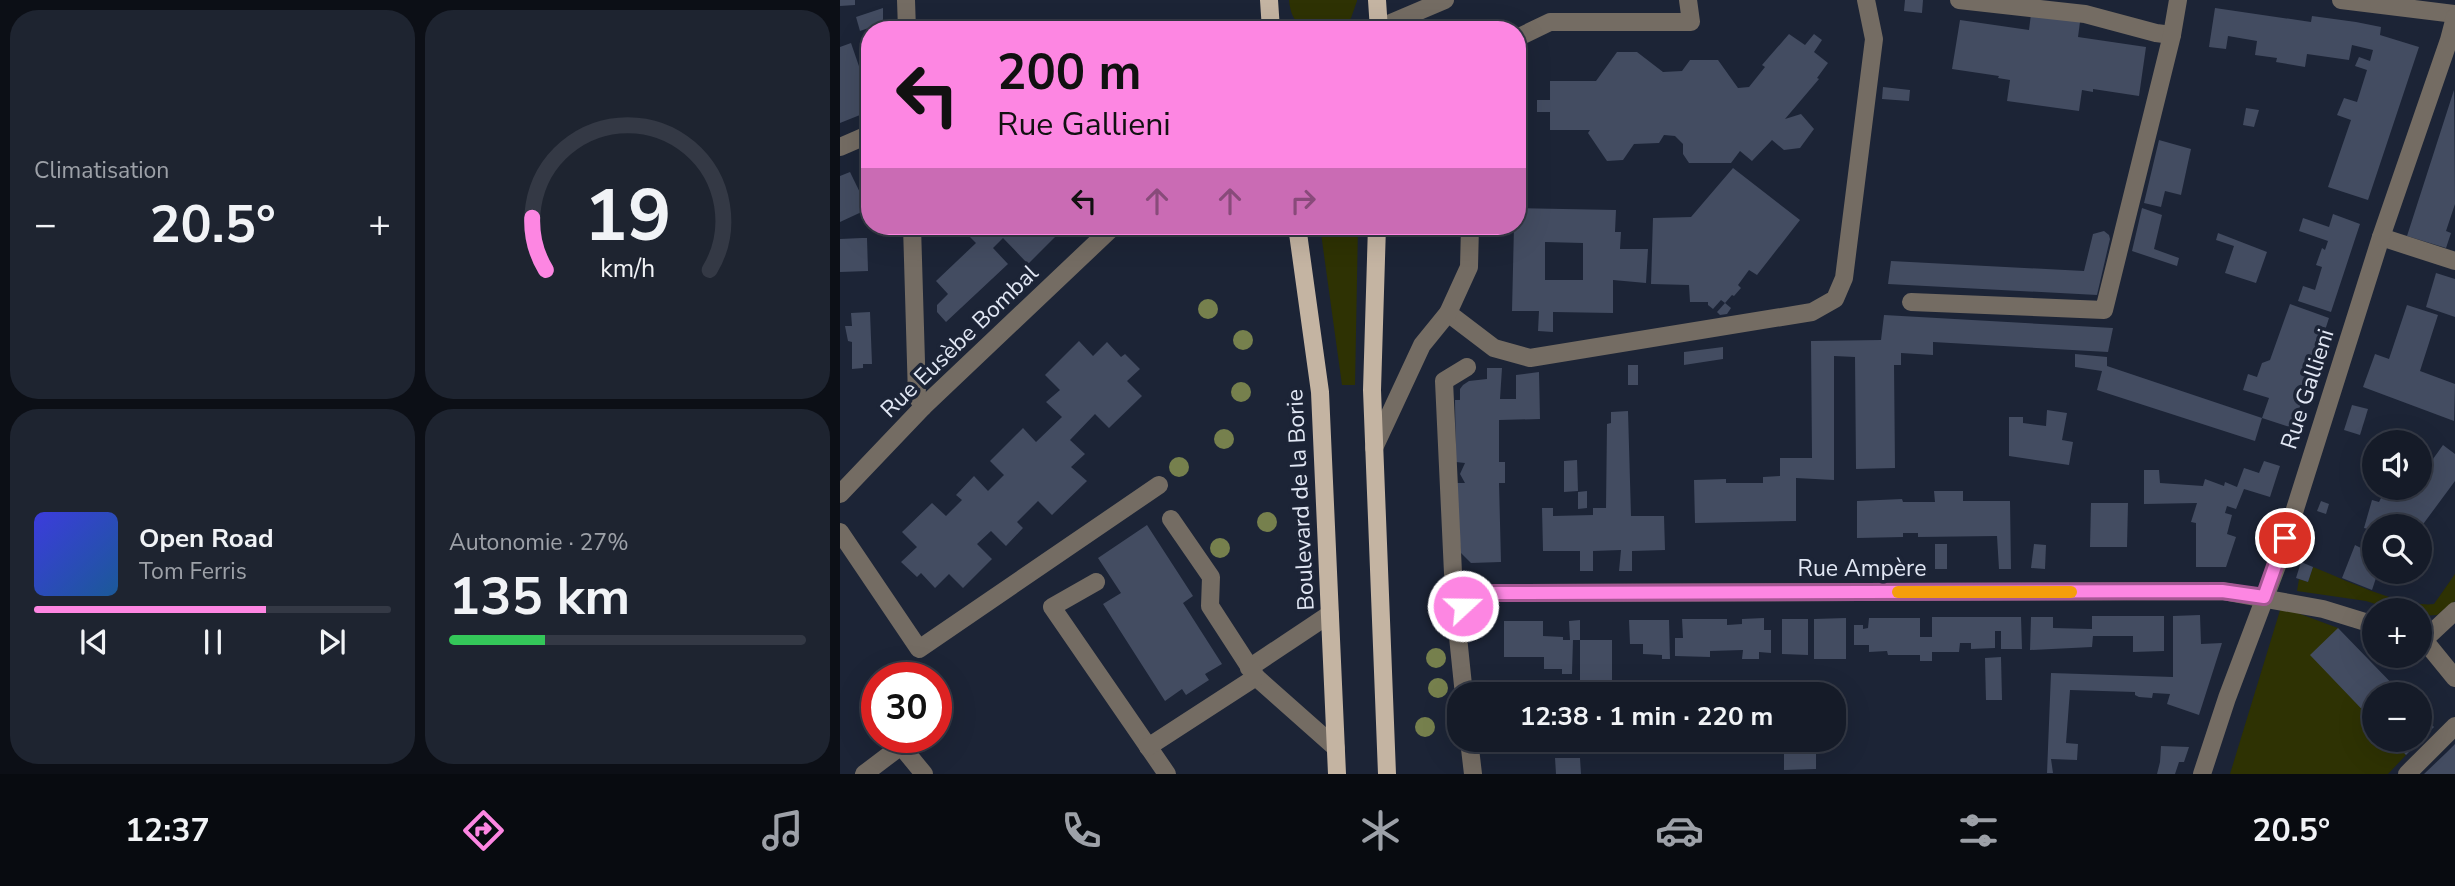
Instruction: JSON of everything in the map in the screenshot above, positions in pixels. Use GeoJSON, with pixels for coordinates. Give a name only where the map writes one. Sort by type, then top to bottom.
{"type":"FeatureCollection","features":[{"type":"Feature","properties":{"kind":"main road"},"geometry":{"type":"LineString","coordinates":[[1269,0],[1270,21]]}},
{"type":"Feature","properties":{"kind":"main road"},"geometry":{"type":"LineString","coordinates":[[1377,0],[1378,21]]}},
{"type":"Feature","properties":{"kind":"main road","name":"Boulevard de la Borie"},"geometry":{"type":"LineString","coordinates":[[1298,235],[1320,392],[1337,774]]}},
{"type":"Feature","properties":{"kind":"main road"},"geometry":{"type":"LineString","coordinates":[[1377,235],[1372,390],[1387,774]]}},
{"type":"Feature","properties":{"kind":"street"},"geometry":{"type":"LineString","coordinates":[[906,0],[907,21]]}},
{"type":"Feature","properties":{"kind":"street"},"geometry":{"type":"LineString","coordinates":[[1396,21],[1445,0]]}},
{"type":"Feature","properties":{"kind":"street"},"geometry":{"type":"LineString","coordinates":[[1526,34],[1550,22],[1691,22],[1688,0]]}},
{"type":"Feature","properties":{"kind":"street"},"geometry":{"type":"LineString","coordinates":[[1448,313],[1494,348],[1530,358],[1812,312],[1835,299],[1844,278],[1874,39],[1866,0]]}},
{"type":"Feature","properties":{"kind":"street"},"geometry":{"type":"LineString","coordinates":[[1959,0],[2085,14],[2172,35]]}},
{"type":"Feature","properties":{"kind":"street"},"geometry":{"type":"LineString","coordinates":[[1911,302],[2104,310],[2172,35],[2178,0]]}},
{"type":"Feature","properties":{"kind":"street"},"geometry":{"type":"LineString","coordinates":[[2341,0],[2377,2],[2455,15]]}},
{"type":"Feature","properties":{"kind":"street"},"geometry":{"type":"LineString","coordinates":[[2448,0],[2455,15]]}},
{"type":"Feature","properties":{"kind":"street","name":"Rue Gallieni"},"geometry":{"type":"LineString","coordinates":[[2202,774],[2281,551],[2455,15]]}},
{"type":"Feature","properties":{"kind":"street"},"geometry":{"type":"LineString","coordinates":[[840,147],[861,138]]}},
{"type":"Feature","properties":{"kind":"street"},"geometry":{"type":"LineString","coordinates":[[912,235],[917,396],[923,407]]}},
{"type":"Feature","properties":{"kind":"street","name":"Rue Eusèbe Bombal"},"geometry":{"type":"LineString","coordinates":[[840,494],[923,407],[1105,235]]}},
{"type":"Feature","properties":{"kind":"street"},"geometry":{"type":"LineString","coordinates":[[1374,448],[1422,345],[1448,313],[1469,267],[1470,235]]}},
{"type":"Feature","properties":{"kind":"street"},"geometry":{"type":"LineString","coordinates":[[2381,237],[2455,261]]}},
{"type":"Feature","properties":{"kind":"street"},"geometry":{"type":"LineString","coordinates":[[1463,682],[1457,627],[1463,606],[1453,573],[1444,381],[1467,366]]}},
{"type":"Feature","properties":{"kind":"street"},"geometry":{"type":"LineString","coordinates":[[840,532],[919,649],[1159,485]]}},
{"type":"Feature","properties":{"kind":"street"},"geometry":{"type":"LineString","coordinates":[[1171,519],[1211,577],[1210,606],[1253,673],[1336,748]]}},
{"type":"Feature","properties":{"kind":"street"},"geometry":{"type":"LineString","coordinates":[[1096,582],[1052,607],[1167,774]]}},
{"type":"Feature","properties":{"kind":"street","name":"Rue Ampère"},"geometry":{"type":"LineString","coordinates":[[1463,606],[1486,593],[2222,591],[2323,609],[2362,621]]}},
{"type":"Feature","properties":{"kind":"street"},"geometry":{"type":"LineString","coordinates":[[2432,631],[2455,611]]}},
{"type":"Feature","properties":{"kind":"street"},"geometry":{"type":"LineString","coordinates":[[1148,747],[1253,673],[1330,614]]}},
{"type":"Feature","properties":{"kind":"street"},"geometry":{"type":"LineString","coordinates":[[2432,651],[2455,678]]}},
{"type":"Feature","properties":{"kind":"street"},"geometry":{"type":"LineString","coordinates":[[2407,774],[2455,726]]}},
{"type":"Feature","properties":{"kind":"street"},"geometry":{"type":"LineString","coordinates":[[864,774],[901,746],[924,774]]}},
{"type":"Feature","properties":{"kind":"street"},"geometry":{"type":"LineString","coordinates":[[1470,752],[1473,774]]}},
{"type":"Feature","properties":{"kind":"green space"},"geometry":{"type":"Polygon","coordinates":[[[1289,0],[1357,0],[1348,21],[1296,21],[1289,0]]]}},
{"type":"Feature","properties":{"kind":"green space"},"geometry":{"type":"Polygon","coordinates":[[[1321,235],[1358,235],[1355,385],[1342,385],[1321,235]]]}},
{"type":"Feature","properties":{"kind":"green space"},"geometry":{"type":"Polygon","coordinates":[[[2313,567],[2393,598],[2362,598],[2362,600],[2297,591],[2299,579],[2308,582],[2313,567]]]}},
{"type":"Feature","properties":{"kind":"green space"},"geometry":{"type":"Polygon","coordinates":[[[2455,574],[2455,601],[2437,615],[2432,615],[2432,604],[2455,574]]]}},
{"type":"Feature","properties":{"kind":"green space"},"geometry":{"type":"Polygon","coordinates":[[[2281,607],[2338,628],[2362,690],[2362,752],[2403,752],[2406,755],[2388,774],[2230,774],[2281,607]]]}},
{"type":"Feature","properties":{"kind":"building"},"geometry":{"type":"Polygon","coordinates":[[[840,0],[855,0],[855,5],[840,6],[840,0]]]}},
{"type":"Feature","properties":{"kind":"building"},"geometry":{"type":"Polygon","coordinates":[[[1905,0],[1923,0],[1922,13],[1904,11],[1905,0]]]}},
{"type":"Feature","properties":{"kind":"building"},"geometry":{"type":"Polygon","coordinates":[[[883,8],[883,21],[861,21],[860,31],[856,17],[883,8]]]}},
{"type":"Feature","properties":{"kind":"building"},"geometry":{"type":"Polygon","coordinates":[[[2215,8],[2311,22],[2312,16],[2356,22],[2381,27],[2380,35],[2419,47],[2368,200],[2328,187],[2351,120],[2337,115],[2344,98],[2357,102],[2367,70],[2355,66],[2359,57],[2370,61],[2373,50],[2352,45],[2349,60],[2307,54],[2305,67],[2276,62],[2277,58],[2255,55],[2257,41],[2228,36],[2226,49],[2209,47],[2215,8]]]}},
{"type":"Feature","properties":{"kind":"building"},"geometry":{"type":"Polygon","coordinates":[[[2031,14],[2080,22],[2078,37],[2146,47],[2139,96],[2093,89],[2093,92],[2082,90],[2079,111],[2007,101],[2010,80],[1952,69],[1960,20],[2029,30],[2031,14]]]}},
{"type":"Feature","properties":{"kind":"building"},"geometry":{"type":"Polygon","coordinates":[[[1789,34],[1805,45],[1814,34],[1822,40],[1814,52],[1828,63],[1817,78],[1819,79],[1785,119],[1801,114],[1814,129],[1800,148],[1784,150],[1772,140],[1752,161],[1740,151],[1731,163],[1689,163],[1683,154],[1683,144],[1675,136],[1664,135],[1659,143],[1634,144],[1623,160],[1607,161],[1588,133],[1590,130],[1550,130],[1550,112],[1537,112],[1537,100],[1550,100],[1550,81],[1596,81],[1617,52],[1637,52],[1663,72],[1682,71],[1690,60],[1718,60],[1738,88],[1749,87],[1765,67],[1762,65],[1789,34]]]}},
{"type":"Feature","properties":{"kind":"building"},"geometry":{"type":"Polygon","coordinates":[[[851,43],[861,72],[861,115],[840,123],[840,47],[851,43]]]}},
{"type":"Feature","properties":{"kind":"building"},"geometry":{"type":"Polygon","coordinates":[[[1883,87],[1910,90],[1909,101],[1882,99],[1883,87]]]}},
{"type":"Feature","properties":{"kind":"building"},"geometry":{"type":"Polygon","coordinates":[[[2454,90],[2455,204],[2446,231],[2451,233],[2446,248],[2407,236],[2454,90]]]}},
{"type":"Feature","properties":{"kind":"building"},"geometry":{"type":"Polygon","coordinates":[[[2246,108],[2259,110],[2254,127],[2243,125],[2246,108]]]}},
{"type":"Feature","properties":{"kind":"building"},"geometry":{"type":"Polygon","coordinates":[[[2159,140],[2191,149],[2181,195],[2165,191],[2161,207],[2144,203],[2159,140]]]}},
{"type":"Feature","properties":{"kind":"building"},"geometry":{"type":"Polygon","coordinates":[[[1733,168],[1800,220],[1757,275],[1749,270],[1734,296],[1725,303],[1721,300],[1713,309],[1708,302],[1690,302],[1689,285],[1651,284],[1653,218],[1691,217],[1733,168]]]}},
{"type":"Feature","properties":{"kind":"building"},"geometry":{"type":"Polygon","coordinates":[[[850,172],[861,195],[861,212],[840,222],[840,176],[850,172]]]}},
{"type":"Feature","properties":{"kind":"building"},"geometry":{"type":"Polygon","coordinates":[[[1526,208],[1616,210],[1615,232],[1621,232],[1620,249],[1648,249],[1646,283],[1613,280],[1613,313],[1553,312],[1553,332],[1538,331],[1539,311],[1512,311],[1514,235],[1526,235],[1526,208]],[[1545,242],[1545,280],[1583,280],[1583,243],[1545,242]]]}},
{"type":"Feature","properties":{"kind":"building"},"geometry":{"type":"Polygon","coordinates":[[[2142,208],[2162,215],[2154,249],[2179,258],[2177,266],[2132,251],[2142,208]]]}},
{"type":"Feature","properties":{"kind":"building"},"geometry":{"type":"Polygon","coordinates":[[[2333,214],[2360,224],[2331,312],[2298,301],[2303,286],[2315,290],[2322,267],[2316,265],[2322,248],[2325,250],[2328,241],[2299,231],[2303,218],[2329,227],[2333,214]]]}},
{"type":"Feature","properties":{"kind":"building"},"geometry":{"type":"Polygon","coordinates":[[[2104,231],[2110,239],[2097,295],[1888,284],[1891,261],[2084,271],[2093,234],[2104,231]]]}},
{"type":"Feature","properties":{"kind":"building"},"geometry":{"type":"Polygon","coordinates":[[[2218,233],[2267,252],[2256,283],[2225,273],[2234,246],[2216,240],[2218,233]]]}},
{"type":"Feature","properties":{"kind":"building"},"geometry":{"type":"Polygon","coordinates":[[[968,235],[1057,235],[1028,264],[1003,238],[993,248],[1008,264],[946,322],[937,312],[937,305],[948,294],[936,281],[976,243],[968,235]]]}},
{"type":"Feature","properties":{"kind":"building"},"geometry":{"type":"Polygon","coordinates":[[[867,238],[868,271],[840,272],[840,239],[867,238]]]}},
{"type":"Feature","properties":{"kind":"building"},"geometry":{"type":"Polygon","coordinates":[[[2436,273],[2455,279],[2455,317],[2426,307],[2436,273]]]}},
{"type":"Feature","properties":{"kind":"building"},"geometry":{"type":"Polygon","coordinates":[[[1725,303],[1731,308],[1727,314],[1720,315],[1717,312],[1725,303]]]}},
{"type":"Feature","properties":{"kind":"building"},"geometry":{"type":"Polygon","coordinates":[[[2290,304],[2329,318],[2293,428],[2262,418],[2269,398],[2243,390],[2248,374],[2257,377],[2262,363],[2270,360],[2290,304]]]}},
{"type":"Feature","properties":{"kind":"building"},"geometry":{"type":"Polygon","coordinates":[[[2407,305],[2438,315],[2420,371],[2455,384],[2454,421],[2363,387],[2375,354],[2389,359],[2407,305]]]}},
{"type":"Feature","properties":{"kind":"building"},"geometry":{"type":"Polygon","coordinates":[[[870,312],[872,364],[863,364],[863,368],[852,369],[852,342],[848,341],[845,326],[852,326],[851,313],[870,312]]]}},
{"type":"Feature","properties":{"kind":"building"},"geometry":{"type":"Polygon","coordinates":[[[1884,315],[2113,328],[2108,352],[1933,342],[1933,355],[1901,353],[1901,365],[1894,365],[1895,468],[1856,469],[1855,357],[1834,356],[1834,480],[1796,478],[1796,521],[1695,523],[1694,480],[1726,479],[1726,483],[1763,483],[1763,477],[1780,476],[1780,458],[1812,458],[1811,341],[1881,340],[1884,315]]]}},
{"type":"Feature","properties":{"kind":"building"},"geometry":{"type":"Polygon","coordinates":[[[1079,341],[1093,356],[1107,342],[1121,357],[1125,354],[1140,369],[1127,381],[1142,396],[1109,428],[1095,414],[1070,440],[1085,454],[1071,467],[1087,481],[1052,515],[1038,501],[1017,522],[1023,528],[1006,546],[991,531],[977,544],[992,559],[963,588],[949,574],[935,588],[921,573],[917,577],[901,562],[917,547],[902,532],[932,503],[946,516],[962,500],[956,495],[974,476],[988,491],[1004,475],[990,461],[1023,428],[1036,442],[1062,417],[1046,402],[1060,390],[1045,375],[1079,341]]]}},
{"type":"Feature","properties":{"kind":"building"},"geometry":{"type":"Polygon","coordinates":[[[1723,347],[1723,359],[1684,365],[1684,352],[1723,347]]]}},
{"type":"Feature","properties":{"kind":"building"},"geometry":{"type":"Polygon","coordinates":[[[2075,354],[2107,357],[2107,366],[2262,418],[2255,441],[2097,390],[2102,371],[2075,367],[2075,354]]]}},
{"type":"Feature","properties":{"kind":"building"},"geometry":{"type":"Polygon","coordinates":[[[1628,365],[1638,365],[1638,385],[1628,385],[1628,365]]]}},
{"type":"Feature","properties":{"kind":"building"},"geometry":{"type":"Polygon","coordinates":[[[1487,368],[1502,368],[1500,399],[1516,399],[1516,375],[1539,372],[1540,419],[1499,420],[1499,462],[1505,462],[1505,483],[1499,483],[1501,562],[1471,563],[1461,553],[1460,544],[1457,483],[1465,483],[1460,474],[1465,463],[1456,462],[1455,400],[1460,400],[1460,389],[1469,381],[1487,379],[1487,368]]]}},
{"type":"Feature","properties":{"kind":"building"},"geometry":{"type":"Polygon","coordinates":[[[2352,405],[2368,409],[2360,435],[2344,430],[2352,405]]]}},
{"type":"Feature","properties":{"kind":"building"},"geometry":{"type":"Polygon","coordinates":[[[2047,410],[2067,413],[2062,440],[2073,442],[2069,465],[2009,456],[2009,417],[2023,417],[2023,423],[2046,426],[2047,410]]]}},
{"type":"Feature","properties":{"kind":"building"},"geometry":{"type":"Polygon","coordinates":[[[1628,411],[1631,516],[1664,516],[1665,550],[1632,551],[1632,571],[1619,571],[1621,550],[1593,551],[1593,571],[1580,571],[1580,551],[1543,551],[1542,508],[1553,508],[1553,516],[1593,515],[1593,508],[1606,508],[1607,424],[1611,423],[1611,412],[1628,411]]]}},
{"type":"Feature","properties":{"kind":"building"},"geometry":{"type":"Polygon","coordinates":[[[2443,445],[2455,454],[2455,481],[2431,514],[2368,514],[2372,500],[2432,500],[2433,459],[2443,445]]]}},
{"type":"Feature","properties":{"kind":"building"},"geometry":{"type":"Polygon","coordinates":[[[1577,460],[1578,491],[1564,492],[1564,461],[1577,460]]]}},
{"type":"Feature","properties":{"kind":"building"},"geometry":{"type":"Polygon","coordinates":[[[2264,461],[2280,466],[2270,497],[2244,489],[2236,509],[2227,506],[2225,513],[2232,515],[2227,534],[2236,537],[2226,567],[2196,567],[2196,523],[2191,522],[2197,503],[2144,504],[2144,470],[2159,470],[2160,483],[2203,486],[2205,479],[2224,486],[2225,482],[2237,487],[2244,468],[2259,473],[2264,461]]]}},
{"type":"Feature","properties":{"kind":"building"},"geometry":{"type":"Polygon","coordinates":[[[1587,491],[1587,508],[1578,509],[1578,492],[1587,491]]]}},
{"type":"Feature","properties":{"kind":"building"},"geometry":{"type":"Polygon","coordinates":[[[1934,491],[1963,491],[1963,501],[2010,501],[2011,569],[1999,569],[1997,536],[1918,537],[1918,533],[1903,533],[1903,537],[1857,538],[1857,501],[1902,499],[1903,502],[1935,502],[1934,491]]]}},
{"type":"Feature","properties":{"kind":"building"},"geometry":{"type":"Polygon","coordinates":[[[2321,501],[2329,504],[2326,514],[2317,511],[2321,501]]]}},
{"type":"Feature","properties":{"kind":"building"},"geometry":{"type":"Polygon","coordinates":[[[2091,503],[2128,503],[2127,547],[2090,547],[2091,503]]]}},
{"type":"Feature","properties":{"kind":"building"},"geometry":{"type":"Polygon","coordinates":[[[1147,525],[1193,596],[1183,603],[1222,664],[1205,674],[1209,680],[1186,695],[1182,689],[1165,701],[1103,604],[1121,593],[1098,558],[1147,525]]]}},
{"type":"Feature","properties":{"kind":"building"},"geometry":{"type":"Polygon","coordinates":[[[1935,544],[1947,544],[1947,569],[1935,569],[1935,544]]]}},
{"type":"Feature","properties":{"kind":"building"},"geometry":{"type":"Polygon","coordinates":[[[2034,544],[2046,545],[2045,569],[2031,568],[2034,544]]]}},
{"type":"Feature","properties":{"kind":"building"},"geometry":{"type":"Polygon","coordinates":[[[2355,545],[2361,548],[2362,545],[2362,584],[2374,584],[2372,590],[2342,578],[2355,545]]]}},
{"type":"Feature","properties":{"kind":"building"},"geometry":{"type":"Polygon","coordinates":[[[2301,562],[2313,567],[2308,582],[2296,578],[2301,562]]]}},
{"type":"Feature","properties":{"kind":"building"},"geometry":{"type":"Polygon","coordinates":[[[2200,615],[2201,644],[2222,643],[2199,715],[2167,704],[2170,694],[2153,693],[2152,698],[2139,697],[2135,692],[2070,690],[2066,743],[2078,744],[2077,760],[2051,759],[2053,773],[2047,773],[2051,673],[2173,677],[2173,616],[2200,615]]]}},
{"type":"Feature","properties":{"kind":"building"},"geometry":{"type":"Polygon","coordinates":[[[2092,616],[2164,616],[2164,651],[2133,652],[2133,636],[2093,636],[2092,647],[2030,650],[2031,617],[2053,617],[2053,628],[2092,629],[2092,616]]]}},
{"type":"Feature","properties":{"kind":"building"},"geometry":{"type":"Polygon","coordinates":[[[1932,617],[2021,617],[2022,649],[2001,649],[2001,631],[1995,631],[1995,648],[1971,649],[1971,643],[1960,643],[1959,652],[1932,652],[1932,661],[1920,661],[1920,655],[1869,652],[1869,645],[1854,645],[1854,625],[1868,628],[1869,618],[1920,618],[1920,637],[1932,637],[1932,617]]]}},
{"type":"Feature","properties":{"kind":"building"},"geometry":{"type":"Polygon","coordinates":[[[1764,618],[1764,630],[1771,630],[1771,653],[1759,652],[1759,659],[1742,659],[1743,650],[1710,651],[1710,657],[1675,656],[1675,638],[1683,638],[1682,619],[1727,619],[1727,625],[1742,624],[1742,619],[1764,618]]]}},
{"type":"Feature","properties":{"kind":"building"},"geometry":{"type":"Polygon","coordinates":[[[1846,618],[1846,659],[1814,659],[1814,619],[1846,618]]]}},
{"type":"Feature","properties":{"kind":"building"},"geometry":{"type":"Polygon","coordinates":[[[1782,619],[1808,619],[1808,655],[1782,654],[1782,619]]]}},
{"type":"Feature","properties":{"kind":"building"},"geometry":{"type":"Polygon","coordinates":[[[1580,620],[1580,640],[1573,640],[1572,674],[1562,674],[1562,669],[1544,669],[1544,657],[1504,657],[1504,621],[1543,621],[1543,636],[1570,640],[1569,621],[1580,620]]]}},
{"type":"Feature","properties":{"kind":"building"},"geometry":{"type":"Polygon","coordinates":[[[1629,620],[1669,620],[1670,659],[1662,659],[1662,655],[1643,654],[1643,644],[1630,644],[1629,620]]]}},
{"type":"Feature","properties":{"kind":"building"},"geometry":{"type":"Polygon","coordinates":[[[2338,628],[2362,653],[2362,668],[2377,668],[2390,682],[2362,682],[2362,709],[2310,655],[2338,628]]]}},
{"type":"Feature","properties":{"kind":"building"},"geometry":{"type":"Polygon","coordinates":[[[1580,640],[1612,640],[1612,682],[1580,682],[1580,640]]]}},
{"type":"Feature","properties":{"kind":"building"},"geometry":{"type":"Polygon","coordinates":[[[2001,657],[2002,700],[1986,700],[1985,658],[2001,657]]]}},
{"type":"Feature","properties":{"kind":"building"},"geometry":{"type":"Polygon","coordinates":[[[2455,744],[2455,774],[2424,774],[2446,753],[2455,744]]]}},
{"type":"Feature","properties":{"kind":"building"},"geometry":{"type":"Polygon","coordinates":[[[2161,746],[2189,747],[2184,762],[2179,762],[2175,774],[2157,774],[2161,746]]]}},
{"type":"Feature","properties":{"kind":"building"},"geometry":{"type":"Polygon","coordinates":[[[1784,752],[1816,752],[1816,769],[1784,770],[1784,752]]]}},
{"type":"Feature","properties":{"kind":"building"},"geometry":{"type":"Polygon","coordinates":[[[1555,758],[1580,758],[1581,774],[1556,774],[1555,758]]]}},
{"type":"Feature","properties":{"kind":"slow traffic"},"geometry":{"type":"LineString","coordinates":[[1898,592],[2071,592]]}},
{"type":"Feature","properties":{"kind":"route"},"geometry":{"type":"LineString","coordinates":[[1463,606],[1486,593],[2222,591],[2264,597],[2285,538]]}}]}
